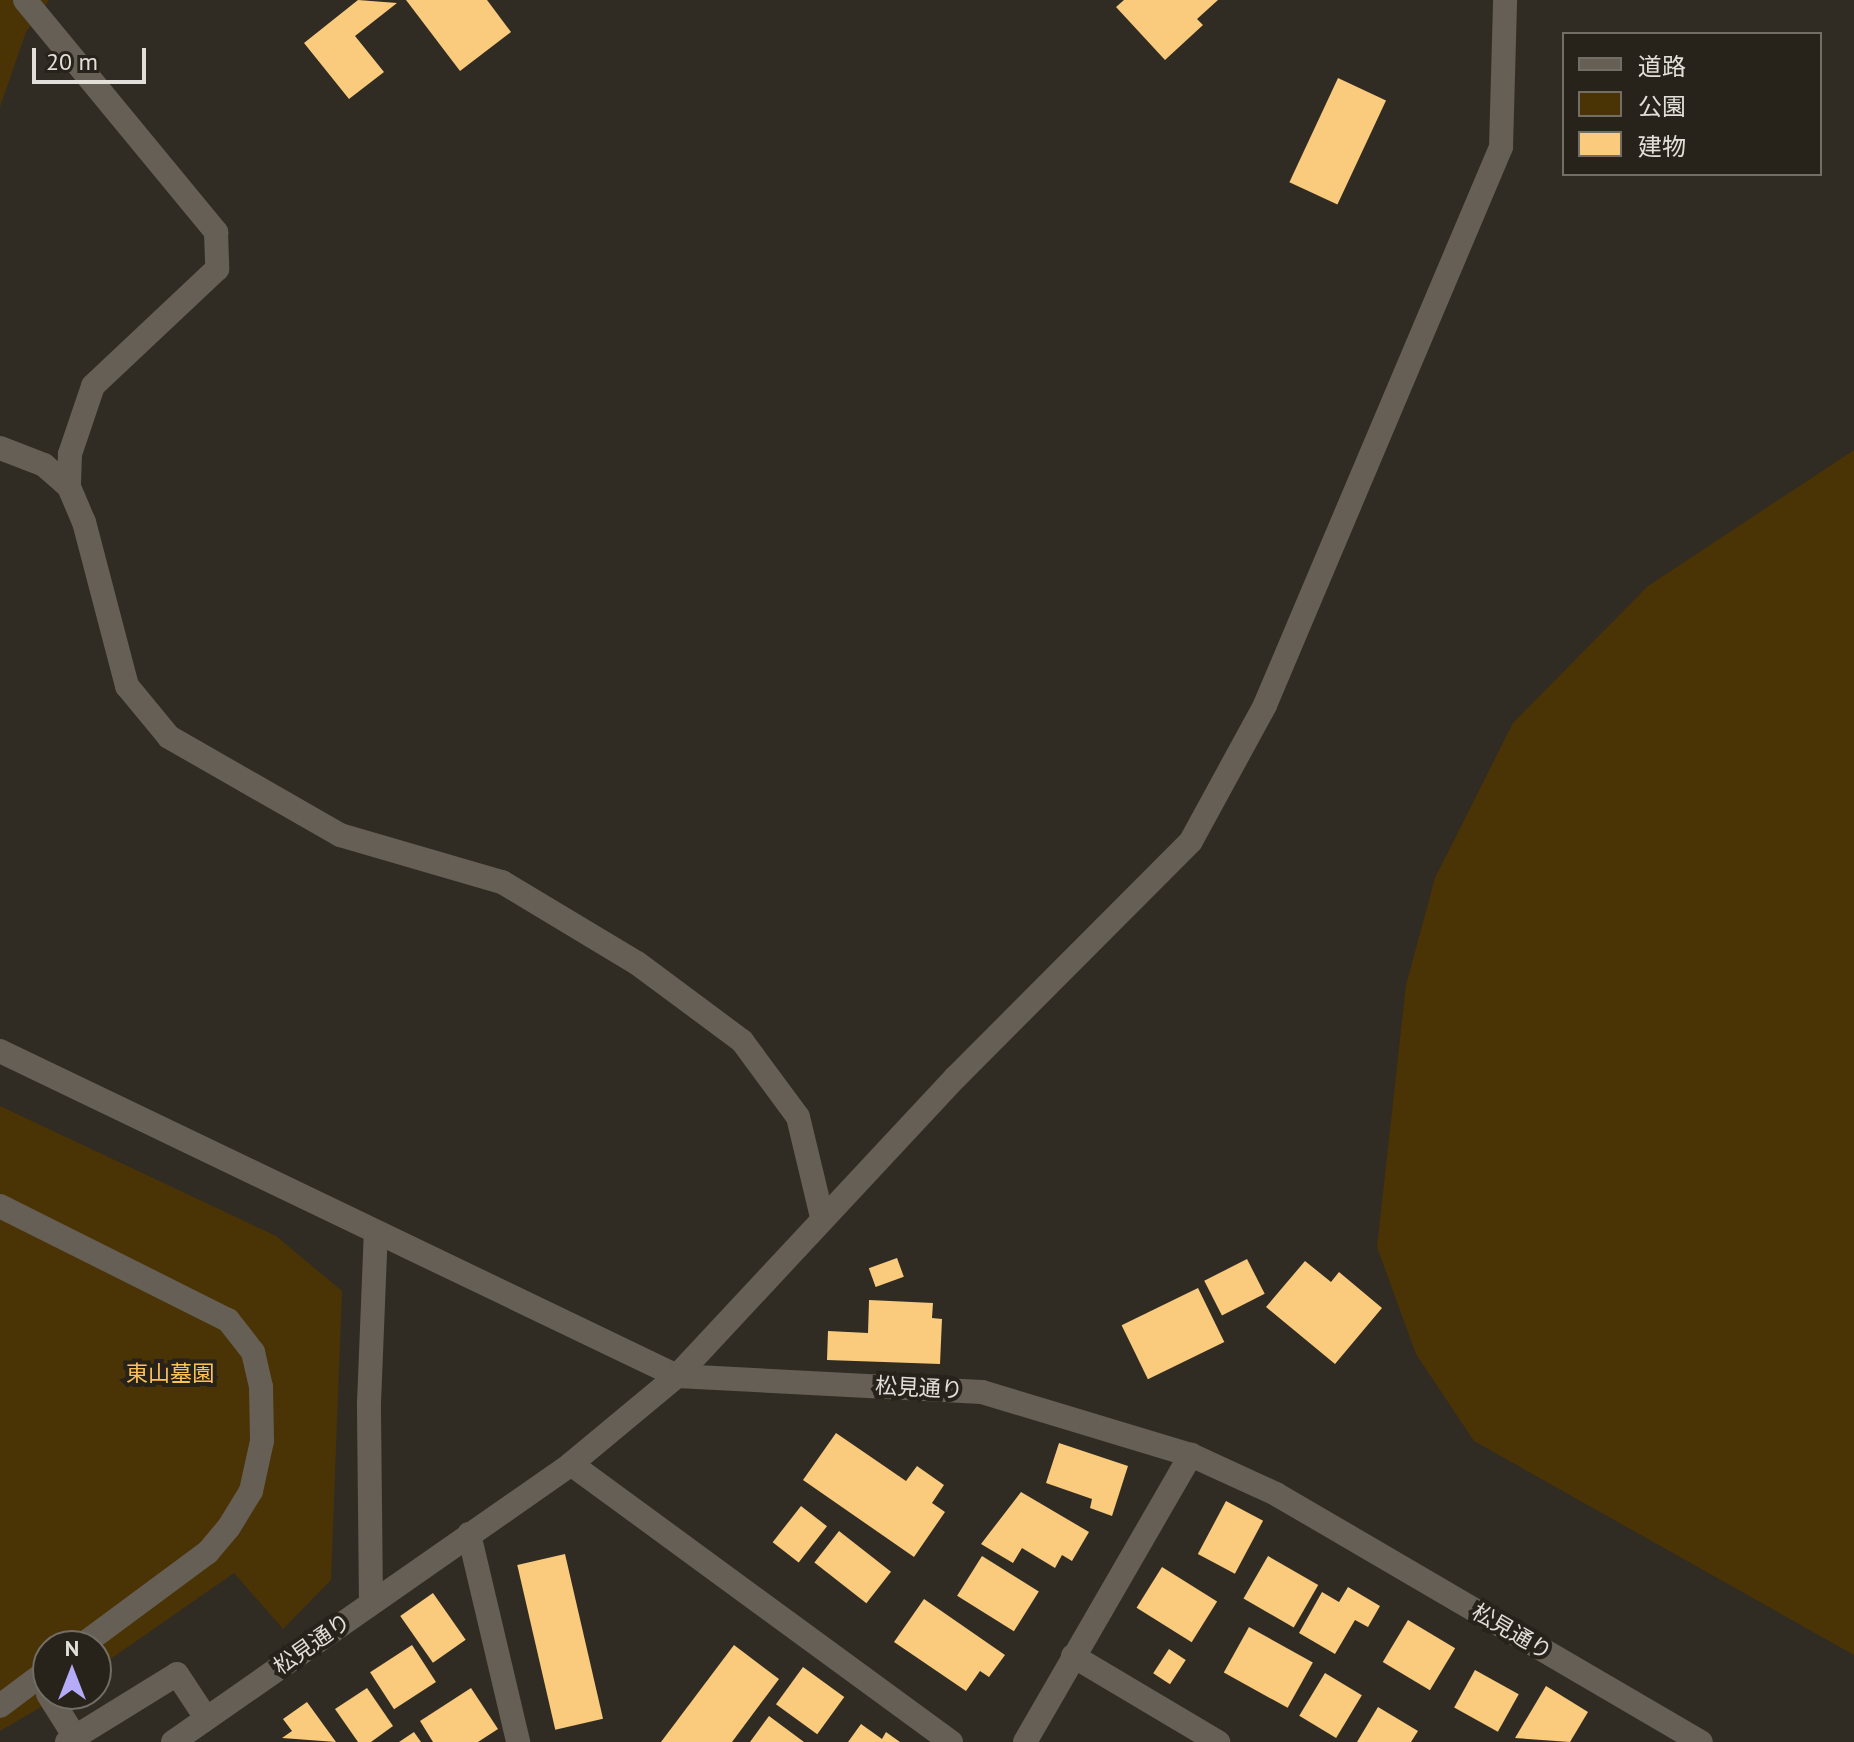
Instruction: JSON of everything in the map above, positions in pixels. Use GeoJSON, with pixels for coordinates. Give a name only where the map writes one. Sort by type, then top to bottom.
{"type":"FeatureCollection","features":[{"type":"Feature","properties":{"kind":"street"},"geometry":{"type":"LineString","coordinates":[[25,0],[216,232],[217,269],[93,386],[70,454],[69,487],[84,522],[127,686],[169,737],[340,835],[502,882],[637,963],[742,1041],[798,1117],[822,1217]]}},
{"type":"Feature","properties":{"kind":"street"},"geometry":{"type":"LineString","coordinates":[[0,1051],[677,1376],[822,1217],[1191,841],[1265,705],[1501,147],[1505,0]]}},
{"type":"Feature","properties":{"kind":"street"},"geometry":{"type":"LineString","coordinates":[[0,448],[44,465],[69,487]]}},
{"type":"Feature","properties":{"kind":"street"},"geometry":{"type":"LineString","coordinates":[[0,1206],[228,1320],[253,1352],[261,1387],[262,1441],[254,1479],[229,1527],[208,1552],[103,1630]]}},
{"type":"Feature","properties":{"kind":"street"},"geometry":{"type":"LineString","coordinates":[[371,1602],[369,1403],[376,1232]]}},
{"type":"Feature","properties":{"kind":"street","name":"松見通り"},"geometry":{"type":"LineString","coordinates":[[173,1742],[571,1464],[677,1376],[982,1392],[1191,1455],[1276,1494],[1701,1742]]}},
{"type":"Feature","properties":{"kind":"street"},"geometry":{"type":"LineString","coordinates":[[1025,1742],[1191,1455]]}},
{"type":"Feature","properties":{"kind":"street"},"geometry":{"type":"LineString","coordinates":[[571,1464],[951,1742]]}},
{"type":"Feature","properties":{"kind":"street"},"geometry":{"type":"LineString","coordinates":[[469,1534],[518,1742]]}},
{"type":"Feature","properties":{"kind":"street"},"geometry":{"type":"LineString","coordinates":[[1073,1656],[1218,1742]]}},
{"type":"Feature","properties":{"kind":"street"},"geometry":{"type":"LineString","coordinates":[[58,1710],[71,1740],[177,1674],[206,1718]]}},
{"type":"Feature","properties":{"kind":"street"},"geometry":{"type":"LineString","coordinates":[[0,1706],[32,1691]]}},
{"type":"Feature","properties":{"kind":"green space"},"geometry":{"type":"Polygon","coordinates":[[[0,0],[49,0],[26,32],[0,107],[0,0]]]}},
{"type":"Feature","properties":{"kind":"green space"},"geometry":{"type":"Polygon","coordinates":[[[1854,450],[1854,1655],[1474,1441],[1416,1354],[1377,1247],[1406,985],[1435,878],[1513,723],[1648,586],[1854,450]]]}},
{"type":"Feature","properties":{"kind":"green space","name":"東山墓園"},"geometry":{"type":"Polygon","coordinates":[[[0,1106],[276,1236],[342,1291],[331,1580],[283,1629],[234,1573],[112,1658],[112,1630],[32,1630],[32,1710],[36,1710],[0,1731],[0,1106]]]}},
{"type":"Feature","properties":{"kind":"building"},"geometry":{"type":"Polygon","coordinates":[[[358,0],[397,3],[355,36],[384,72],[349,99],[304,43],[358,0]]]}},
{"type":"Feature","properties":{"kind":"building"},"geometry":{"type":"Polygon","coordinates":[[[406,0],[487,0],[511,32],[460,71],[406,0]]]}},
{"type":"Feature","properties":{"kind":"building"},"geometry":{"type":"Polygon","coordinates":[[[1124,0],[1218,0],[1197,19],[1203,25],[1165,60],[1116,7],[1124,0]]]}},
{"type":"Feature","properties":{"kind":"building"},"geometry":{"type":"Polygon","coordinates":[[[1338,78],[1386,100],[1337,205],[1289,182],[1338,78]]]}},
{"type":"Feature","properties":{"kind":"building"},"geometry":{"type":"Polygon","coordinates":[[[897,1258],[904,1277],[876,1287],[869,1268],[897,1258]]]}},
{"type":"Feature","properties":{"kind":"building"},"geometry":{"type":"Polygon","coordinates":[[[1247,1259],[1265,1294],[1222,1316],[1204,1281],[1247,1259]]]}},
{"type":"Feature","properties":{"kind":"building"},"geometry":{"type":"Polygon","coordinates":[[[1305,1261],[1331,1282],[1339,1272],[1382,1308],[1335,1364],[1266,1307],[1305,1261]]]}},
{"type":"Feature","properties":{"kind":"building"},"geometry":{"type":"Polygon","coordinates":[[[1198,1288],[1224,1342],[1148,1379],[1122,1325],[1198,1288]]]}},
{"type":"Feature","properties":{"kind":"building"},"geometry":{"type":"Polygon","coordinates":[[[869,1300],[933,1303],[932,1318],[942,1319],[940,1364],[827,1360],[828,1331],[868,1333],[869,1300]]]}},
{"type":"Feature","properties":{"kind":"building"},"geometry":{"type":"Polygon","coordinates":[[[836,1433],[906,1481],[917,1466],[944,1485],[932,1503],[945,1512],[914,1557],[803,1480],[836,1433]]]}},
{"type":"Feature","properties":{"kind":"building"},"geometry":{"type":"Polygon","coordinates":[[[1059,1443],[1128,1466],[1112,1516],[1090,1508],[1092,1499],[1046,1483],[1059,1443]]]}},
{"type":"Feature","properties":{"kind":"building"},"geometry":{"type":"Polygon","coordinates":[[[1021,1492],[1089,1532],[1072,1561],[1062,1555],[1055,1568],[1022,1548],[1013,1563],[981,1544],[1021,1492]]]}},
{"type":"Feature","properties":{"kind":"building"},"geometry":{"type":"Polygon","coordinates":[[[1226,1501],[1263,1521],[1235,1574],[1198,1554],[1226,1501]]]}},
{"type":"Feature","properties":{"kind":"building"},"geometry":{"type":"Polygon","coordinates":[[[801,1506],[827,1526],[799,1563],[773,1542],[801,1506]]]}},
{"type":"Feature","properties":{"kind":"building"},"geometry":{"type":"Polygon","coordinates":[[[839,1531],[891,1572],[866,1603],[814,1563],[839,1531]]]}},
{"type":"Feature","properties":{"kind":"building"},"geometry":{"type":"Polygon","coordinates":[[[565,1554],[603,1719],[555,1730],[517,1565],[565,1554]]]}},
{"type":"Feature","properties":{"kind":"building"},"geometry":{"type":"Polygon","coordinates":[[[982,1556],[1039,1592],[1014,1631],[957,1596],[982,1556]]]}},
{"type":"Feature","properties":{"kind":"building"},"geometry":{"type":"Polygon","coordinates":[[[1268,1556],[1318,1585],[1294,1627],[1244,1598],[1268,1556]]]}},
{"type":"Feature","properties":{"kind":"building"},"geometry":{"type":"Polygon","coordinates":[[[1162,1567],[1217,1601],[1192,1642],[1137,1608],[1162,1567]]]}},
{"type":"Feature","properties":{"kind":"building"},"geometry":{"type":"Polygon","coordinates":[[[1348,1587],[1380,1606],[1368,1627],[1355,1620],[1335,1654],[1299,1633],[1322,1592],[1339,1602],[1348,1587]]]}},
{"type":"Feature","properties":{"kind":"building"},"geometry":{"type":"Polygon","coordinates":[[[433,1593],[466,1640],[433,1663],[400,1616],[433,1593]]]}},
{"type":"Feature","properties":{"kind":"building"},"geometry":{"type":"Polygon","coordinates":[[[924,1599],[1005,1655],[989,1677],[980,1671],[966,1691],[894,1642],[924,1599]]]}},
{"type":"Feature","properties":{"kind":"building"},"geometry":{"type":"Polygon","coordinates":[[[1408,1620],[1455,1648],[1430,1690],[1383,1662],[1408,1620]]]}},
{"type":"Feature","properties":{"kind":"building"},"geometry":{"type":"Polygon","coordinates":[[[1249,1627],[1313,1662],[1288,1708],[1224,1672],[1249,1627]]]}},
{"type":"Feature","properties":{"kind":"building"},"geometry":{"type":"Polygon","coordinates":[[[412,1645],[436,1682],[394,1709],[370,1672],[412,1645]]]}},
{"type":"Feature","properties":{"kind":"building"},"geometry":{"type":"Polygon","coordinates":[[[734,1645],[779,1679],[732,1742],[661,1742],[734,1645]]]}},
{"type":"Feature","properties":{"kind":"building"},"geometry":{"type":"Polygon","coordinates":[[[1169,1649],[1186,1660],[1170,1684],[1153,1673],[1169,1649]]]}},
{"type":"Feature","properties":{"kind":"building"},"geometry":{"type":"Polygon","coordinates":[[[803,1667],[844,1697],[817,1734],[776,1704],[803,1667]]]}},
{"type":"Feature","properties":{"kind":"building"},"geometry":{"type":"Polygon","coordinates":[[[1475,1670],[1519,1694],[1498,1732],[1454,1708],[1475,1670]]]}},
{"type":"Feature","properties":{"kind":"building"},"geometry":{"type":"Polygon","coordinates":[[[1325,1673],[1362,1695],[1336,1738],[1299,1716],[1325,1673]]]}},
{"type":"Feature","properties":{"kind":"building"},"geometry":{"type":"Polygon","coordinates":[[[1546,1686],[1588,1712],[1570,1742],[1515,1738],[1546,1686]]]}},
{"type":"Feature","properties":{"kind":"building"},"geometry":{"type":"Polygon","coordinates":[[[367,1688],[393,1726],[371,1742],[358,1742],[335,1709],[367,1688]]]}},
{"type":"Feature","properties":{"kind":"building"},"geometry":{"type":"Polygon","coordinates":[[[471,1688],[498,1729],[478,1742],[433,1742],[420,1721],[471,1688]]]}},
{"type":"Feature","properties":{"kind":"building"},"geometry":{"type":"Polygon","coordinates":[[[307,1702],[336,1742],[282,1738],[292,1731],[283,1719],[307,1702]]]}},
{"type":"Feature","properties":{"kind":"building"},"geometry":{"type":"Polygon","coordinates":[[[1378,1707],[1418,1731],[1411,1742],[1357,1742],[1378,1707]]]}},
{"type":"Feature","properties":{"kind":"building"},"geometry":{"type":"Polygon","coordinates":[[[769,1716],[804,1742],[750,1742],[769,1716]]]}},
{"type":"Feature","properties":{"kind":"building"},"geometry":{"type":"Polygon","coordinates":[[[861,1724],[882,1739],[886,1732],[900,1742],[848,1742],[861,1724]]]}},
{"type":"Feature","properties":{"kind":"building"},"geometry":{"type":"Polygon","coordinates":[[[414,1732],[421,1742],[399,1742],[414,1732]]]}}]}
